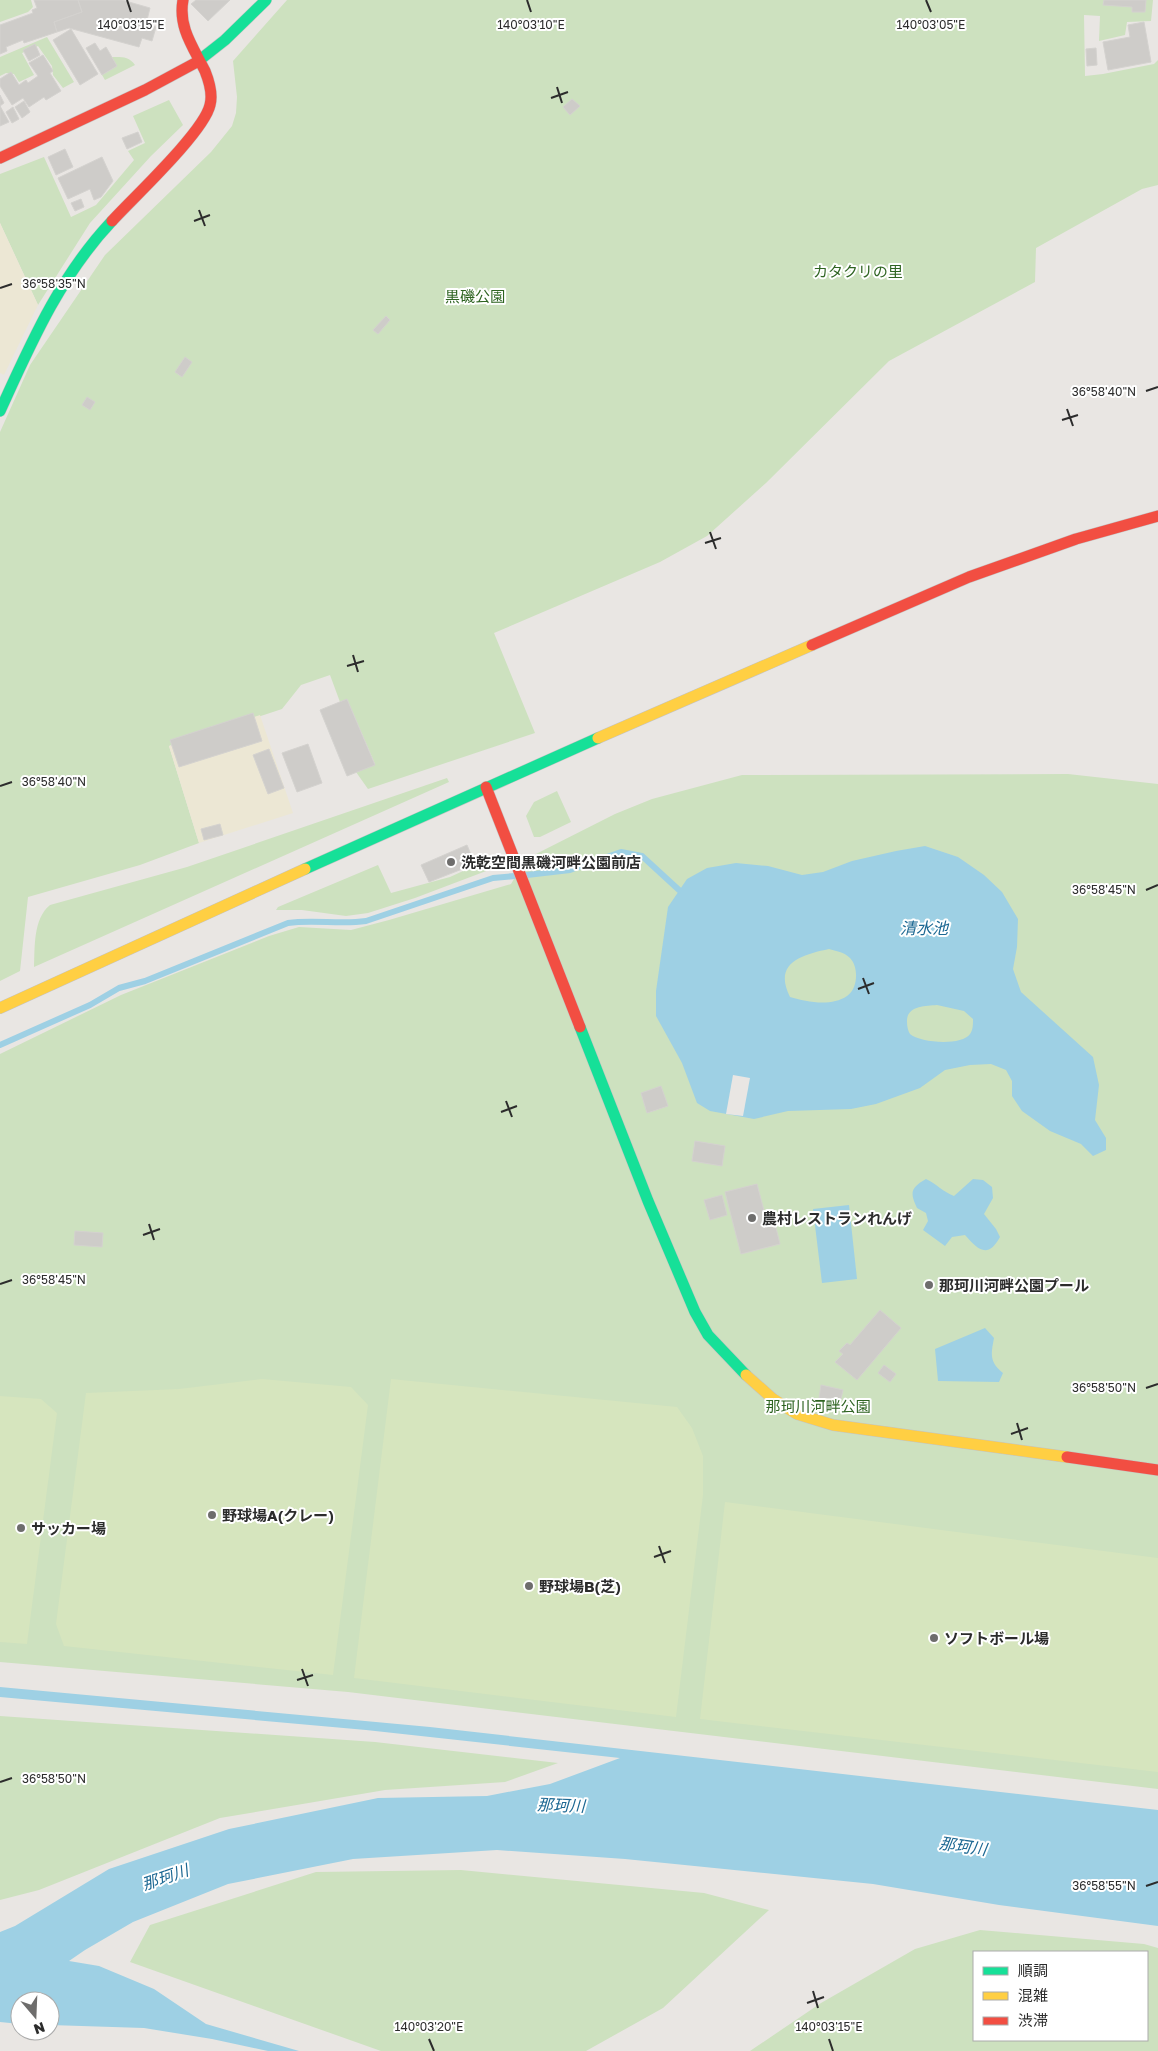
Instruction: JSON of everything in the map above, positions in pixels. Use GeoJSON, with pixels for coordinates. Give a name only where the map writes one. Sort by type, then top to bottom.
{"type":"FeatureCollection","features":[{"type":"Feature","properties":{"kind":"street"},"geometry":{"type":"LineString","coordinates":[[0,411],[32,340],[72,269],[83,253],[192,135],[205,117],[211,104],[212,92],[182,20],[183,0]]}},
{"type":"Feature","properties":{"kind":"street"},"geometry":{"type":"LineString","coordinates":[[0,158],[145,90],[200,60],[225,40],[266,0]]}},
{"type":"Feature","properties":{"kind":"street"},"geometry":{"type":"LineString","coordinates":[[0,1008],[486,787],[969,577],[1076,539],[1158,516]]}},
{"type":"Feature","properties":{"kind":"street"},"geometry":{"type":"LineString","coordinates":[[486,787],[648,1201],[695,1312],[708,1335],[752,1382],[796,1414],[833,1425],[1158,1470]]}},
{"type":"Feature","properties":{"kind":"green space"},"geometry":{"type":"Polygon","coordinates":[[[0,0],[31,0],[33,7],[28,12],[0,22],[0,0]]]}},
{"type":"Feature","properties":{"kind":"green space","name":"黒磯公園"},"geometry":{"type":"Polygon","coordinates":[[[287,0],[1153,0],[1151,21],[1127,22],[1125,35],[1099,41],[1100,16],[1084,15],[1085,76],[1154,64],[1158,60],[1158,185],[1142,189],[1036,248],[1035,282],[889,361],[766,483],[707,536],[660,562],[494,633],[535,733],[368,789],[356,772],[375,764],[347,699],[340,702],[330,675],[301,685],[282,709],[169,746],[199,843],[140,865],[28,897],[20,971],[0,981],[0,432],[30,365],[105,255],[211,152],[232,126],[236,113],[237,97],[233,61],[287,0]]]}},
{"type":"Feature","properties":{"kind":"green space"},"geometry":{"type":"Polygon","coordinates":[[[47,37],[74,82],[63,88],[53,75],[52,66],[38,46],[22,53],[34,75],[19,82],[14,74],[6,73],[0,76],[0,57],[47,37]]]}},
{"type":"Feature","properties":{"kind":"green space"},"geometry":{"type":"Polygon","coordinates":[[[112,57],[122,57],[133,62],[135,65],[105,80],[102,75],[117,66],[112,57]]]}},
{"type":"Feature","properties":{"kind":"green space"},"geometry":{"type":"Polygon","coordinates":[[[169,100],[183,125],[151,156],[90,223],[38,305],[0,223],[0,174],[44,157],[71,217],[96,205],[134,160],[128,151],[145,143],[133,116],[169,100]]]}},
{"type":"Feature","properties":{"kind":"green space","name":"那珂川河畔公園"},"geometry":{"type":"Polygon","coordinates":[[[1068,774],[1158,784],[1158,1789],[348,1692],[0,1662],[0,1054],[121,995],[269,936],[299,927],[351,930],[511,884],[526,859],[615,814],[652,799],[742,775],[1068,774]]]}},
{"type":"Feature","properties":{"kind":"green space"},"geometry":{"type":"Polygon","coordinates":[[[447,778],[449,782],[34,967],[38,925],[44,911],[50,905],[187,867],[447,778]]]}},
{"type":"Feature","properties":{"kind":"green space"},"geometry":{"type":"Polygon","coordinates":[[[557,791],[571,822],[540,837],[534,837],[526,816],[534,802],[557,791]]]}},
{"type":"Feature","properties":{"kind":"green space"},"geometry":{"type":"Polygon","coordinates":[[[498,855],[502,865],[415,898],[368,913],[346,916],[302,910],[276,910],[278,907],[378,865],[391,893],[450,877],[498,855]]]}},
{"type":"Feature","properties":{"kind":"green space","name":"野球場A(クレー)"},"geometry":{"type":"Polygon","coordinates":[[[262,1379],[351,1387],[368,1405],[333,1675],[64,1646],[56,1624],[86,1393],[179,1389],[262,1379]]]}},
{"type":"Feature","properties":{"kind":"green space","name":"野球場B(芝)"},"geometry":{"type":"Polygon","coordinates":[[[391,1379],[677,1407],[692,1428],[703,1456],[703,1495],[676,1717],[354,1678],[391,1379]]]}},
{"type":"Feature","properties":{"kind":"green space","name":"サッカー場"},"geometry":{"type":"Polygon","coordinates":[[[0,1396],[41,1399],[57,1413],[27,1644],[0,1642],[0,1396]]]}},
{"type":"Feature","properties":{"kind":"green space","name":"ソフトボール場"},"geometry":{"type":"Polygon","coordinates":[[[725,1502],[1158,1558],[1158,1772],[700,1719],[725,1502]]]}},
{"type":"Feature","properties":{"kind":"green space"},"geometry":{"type":"Polygon","coordinates":[[[0,1716],[375,1742],[558,1763],[505,1782],[385,1790],[220,1818],[39,1890],[0,1900],[0,1716]]]}},
{"type":"Feature","properties":{"kind":"green space"},"geometry":{"type":"Polygon","coordinates":[[[461,1870],[704,1893],[769,1910],[663,2008],[586,2051],[381,2051],[130,1962],[150,1925],[316,1872],[461,1870]]]}},
{"type":"Feature","properties":{"kind":"green space"},"geometry":{"type":"Polygon","coordinates":[[[980,1930],[1144,1944],[1158,1948],[1158,2051],[750,2051],[821,2003],[915,1949],[980,1930]]]}},
{"type":"Feature","properties":{"kind":"sand"},"geometry":{"type":"Polygon","coordinates":[[[0,223],[38,305],[4,375],[0,373],[0,223]]]}},
{"type":"Feature","properties":{"kind":"sand"},"geometry":{"type":"Polygon","coordinates":[[[260,715],[293,813],[199,843],[169,746],[260,715]]]}},
{"type":"Feature","properties":{"kind":"water","name":"清水池"},"geometry":{"type":"Polygon","coordinates":[[[925,846],[958,857],[984,875],[1002,892],[1018,919],[1017,947],[1013,969],[1021,992],[1093,1057],[1099,1085],[1095,1120],[1106,1138],[1106,1150],[1093,1156],[1081,1144],[1050,1131],[1022,1111],[1012,1096],[1012,1081],[1006,1070],[991,1064],[970,1065],[945,1070],[920,1088],[876,1104],[851,1109],[788,1111],[754,1119],[710,1111],[697,1103],[682,1063],[656,1016],[656,991],[668,907],[687,879],[707,868],[736,863],[768,866],[802,875],[823,872],[852,861],[925,846]],[[829,949],[800,958],[787,968],[785,976],[790,997],[811,1002],[834,1002],[851,993],[856,978],[853,962],[845,954],[829,949]],[[937,1005],[917,1008],[910,1013],[907,1022],[910,1034],[931,1041],[950,1042],[966,1038],[970,1034],[973,1019],[964,1011],[937,1005]]]}},
{"type":"Feature","properties":{"kind":"water"},"geometry":{"type":"Polygon","coordinates":[[[926,1179],[954,1196],[973,1179],[983,1180],[992,1187],[993,1198],[984,1214],[1000,1237],[996,1244],[987,1250],[983,1250],[974,1245],[965,1235],[952,1237],[945,1246],[923,1230],[928,1221],[926,1213],[917,1208],[913,1198],[913,1191],[917,1185],[926,1179]]]}},
{"type":"Feature","properties":{"kind":"water"},"geometry":{"type":"Polygon","coordinates":[[[849,1205],[857,1279],[822,1283],[813,1209],[849,1205]]]}},
{"type":"Feature","properties":{"kind":"water"},"geometry":{"type":"Polygon","coordinates":[[[985,1328],[994,1338],[992,1349],[993,1361],[1003,1373],[999,1382],[938,1381],[935,1349],[985,1328]]]}},
{"type":"Feature","properties":{"kind":"water","name":"那珂川"},"geometry":{"type":"Polygon","coordinates":[[[0,1687],[430,1727],[1158,1810],[1158,1926],[999,1905],[873,1884],[625,1859],[497,1850],[353,1859],[228,1884],[133,1922],[69,1961],[99,1966],[154,1989],[206,2024],[299,2051],[268,2051],[212,2039],[144,2028],[60,2025],[60,1991],[10,1991],[10,2023],[0,2022],[0,1932],[15,1926],[109,1869],[229,1829],[378,1798],[487,1796],[550,1784],[620,1758],[366,1730],[0,1697],[0,1687]]]}},
{"type":"Feature","properties":{"kind":"pier"},"geometry":{"type":"Polygon","coordinates":[[[733,1075],[750,1078],[743,1116],[726,1114],[733,1075]]]}},
{"type":"Feature","properties":{"kind":"building"},"geometry":{"type":"Polygon","coordinates":[[[34,0],[78,0],[82,12],[54,22],[57,32],[24,43],[23,40],[6,47],[7,51],[0,54],[0,25],[33,13],[32,10],[37,8],[34,0]]]}},
{"type":"Feature","properties":{"kind":"building"},"geometry":{"type":"Polygon","coordinates":[[[78,0],[122,0],[150,8],[146,24],[156,27],[152,41],[142,38],[139,47],[69,28],[57,32],[54,22],[82,12],[78,0]]]}},
{"type":"Feature","properties":{"kind":"building"},"geometry":{"type":"Polygon","coordinates":[[[196,0],[230,0],[208,21],[191,4],[196,0]]]}},
{"type":"Feature","properties":{"kind":"building"},"geometry":{"type":"Polygon","coordinates":[[[1104,0],[1146,0],[1145,12],[1132,12],[1132,7],[1103,5],[1104,0]]]}},
{"type":"Feature","properties":{"kind":"building"},"geometry":{"type":"Polygon","coordinates":[[[1144,22],[1151,62],[1108,70],[1103,42],[1130,37],[1128,25],[1144,22]]]}},
{"type":"Feature","properties":{"kind":"building"},"geometry":{"type":"Polygon","coordinates":[[[71,29],[98,74],[80,85],[53,40],[71,29]]]}},
{"type":"Feature","properties":{"kind":"building"},"geometry":{"type":"Polygon","coordinates":[[[95,43],[100,51],[106,47],[117,66],[102,75],[86,48],[95,43]]]}},
{"type":"Feature","properties":{"kind":"building"},"geometry":{"type":"Polygon","coordinates":[[[35,44],[40,55],[29,61],[23,50],[35,44]]]}},
{"type":"Feature","properties":{"kind":"building"},"geometry":{"type":"Polygon","coordinates":[[[1096,48],[1097,65],[1087,66],[1086,49],[1096,48]]]}},
{"type":"Feature","properties":{"kind":"building"},"geometry":{"type":"Polygon","coordinates":[[[43,55],[53,71],[50,73],[61,91],[46,100],[44,97],[29,107],[23,98],[12,105],[0,86],[0,79],[11,72],[19,85],[26,80],[28,83],[38,76],[29,63],[43,55]]]}},
{"type":"Feature","properties":{"kind":"building"},"geometry":{"type":"Polygon","coordinates":[[[0,95],[4,103],[0,106],[0,95]]]}},
{"type":"Feature","properties":{"kind":"building"},"geometry":{"type":"Polygon","coordinates":[[[572,99],[580,106],[570,115],[563,107],[572,99]]]}},
{"type":"Feature","properties":{"kind":"building"},"geometry":{"type":"Polygon","coordinates":[[[24,101],[30,112],[22,118],[15,107],[24,101]]]}},
{"type":"Feature","properties":{"kind":"building"},"geometry":{"type":"Polygon","coordinates":[[[0,106],[9,122],[0,126],[0,106]]]}},
{"type":"Feature","properties":{"kind":"building"},"geometry":{"type":"Polygon","coordinates":[[[13,107],[19,119],[12,123],[6,112],[13,107]]]}},
{"type":"Feature","properties":{"kind":"building"},"geometry":{"type":"Polygon","coordinates":[[[138,132],[142,142],[127,149],[122,138],[138,132]]]}},
{"type":"Feature","properties":{"kind":"building"},"geometry":{"type":"Polygon","coordinates":[[[65,149],[73,167],[56,175],[48,157],[65,149]]]}},
{"type":"Feature","properties":{"kind":"building"},"geometry":{"type":"Polygon","coordinates":[[[102,157],[113,181],[101,197],[94,200],[90,189],[68,199],[58,178],[102,157]]]}},
{"type":"Feature","properties":{"kind":"building"},"geometry":{"type":"Polygon","coordinates":[[[81,199],[84,207],[75,211],[71,203],[81,199]]]}},
{"type":"Feature","properties":{"kind":"building"},"geometry":{"type":"Polygon","coordinates":[[[386,316],[390,320],[378,334],[373,330],[386,316]]]}},
{"type":"Feature","properties":{"kind":"building"},"geometry":{"type":"Polygon","coordinates":[[[185,357],[192,362],[182,377],[175,372],[185,357]]]}},
{"type":"Feature","properties":{"kind":"building"},"geometry":{"type":"Polygon","coordinates":[[[87,397],[95,402],[90,410],[82,405],[87,397]]]}},
{"type":"Feature","properties":{"kind":"building"},"geometry":{"type":"Polygon","coordinates":[[[347,699],[375,765],[347,776],[320,710],[347,699]]]}},
{"type":"Feature","properties":{"kind":"building"},"geometry":{"type":"Polygon","coordinates":[[[253,713],[262,741],[179,767],[170,740],[253,713]]]}},
{"type":"Feature","properties":{"kind":"building"},"geometry":{"type":"Polygon","coordinates":[[[308,744],[322,783],[297,792],[282,753],[308,744]]]}},
{"type":"Feature","properties":{"kind":"building"},"geometry":{"type":"Polygon","coordinates":[[[269,749],[284,788],[268,794],[253,755],[269,749]]]}},
{"type":"Feature","properties":{"kind":"building"},"geometry":{"type":"Polygon","coordinates":[[[220,824],[223,835],[204,840],[201,829],[220,824]]]}},
{"type":"Feature","properties":{"kind":"building"},"geometry":{"type":"Polygon","coordinates":[[[467,845],[475,864],[429,882],[421,865],[467,845]]]}},
{"type":"Feature","properties":{"kind":"building"},"geometry":{"type":"Polygon","coordinates":[[[491,856],[493,864],[481,868],[478,860],[491,856]]]}},
{"type":"Feature","properties":{"kind":"building"},"geometry":{"type":"Polygon","coordinates":[[[661,1086],[668,1106],[647,1113],[641,1093],[661,1086]]]}},
{"type":"Feature","properties":{"kind":"building"},"geometry":{"type":"Polygon","coordinates":[[[695,1141],[725,1146],[722,1166],[692,1161],[695,1141]]]}},
{"type":"Feature","properties":{"kind":"building"},"geometry":{"type":"Polygon","coordinates":[[[757,1184],[767,1222],[774,1220],[780,1244],[741,1254],[725,1192],[757,1184]]]}},
{"type":"Feature","properties":{"kind":"building"},"geometry":{"type":"Polygon","coordinates":[[[722,1195],[727,1215],[710,1220],[704,1200],[722,1195]]]}},
{"type":"Feature","properties":{"kind":"building"},"geometry":{"type":"Polygon","coordinates":[[[75,1231],[103,1233],[102,1247],[74,1245],[75,1231]]]}},
{"type":"Feature","properties":{"kind":"building"},"geometry":{"type":"Polygon","coordinates":[[[880,1310],[901,1328],[857,1380],[835,1362],[843,1354],[839,1351],[847,1343],[850,1345],[880,1310]]]}},
{"type":"Feature","properties":{"kind":"building"},"geometry":{"type":"Polygon","coordinates":[[[884,1365],[896,1374],[890,1382],[878,1373],[884,1365]]]}},
{"type":"Feature","properties":{"kind":"building"},"geometry":{"type":"Polygon","coordinates":[[[821,1385],[843,1390],[840,1403],[819,1398],[821,1385]]]}},
{"type":"Feature","properties":{"kind":"waterway"},"geometry":{"type":"LineString","coordinates":[[527,875],[570,870],[621,852],[642,856],[679,890]]}},
{"type":"Feature","properties":{"kind":"waterway"},"geometry":{"type":"LineString","coordinates":[[0,1045],[90,1005],[119,988],[145,981],[288,923],[366,921],[493,878],[515,876]]}},
{"type":"Feature","properties":{"kind":"traffic: fast"},"geometry":{"type":"LineString","coordinates":[[197,62],[225,40],[266,0]]}},
{"type":"Feature","properties":{"kind":"traffic: fast"},"geometry":{"type":"LineString","coordinates":[[0,411],[23,360],[62,287],[77,264],[112,221]]}},
{"type":"Feature","properties":{"kind":"traffic: fast"},"geometry":{"type":"LineString","coordinates":[[305,869],[598,738]]}},
{"type":"Feature","properties":{"kind":"traffic: fast"},"geometry":{"type":"LineString","coordinates":[[580,1027],[648,1201],[695,1312],[708,1335],[746,1375]]}},
{"type":"Feature","properties":{"kind":"traffic: slow"},"geometry":{"type":"LineString","coordinates":[[598,738],[812,645]]}},
{"type":"Feature","properties":{"kind":"traffic: slow"},"geometry":{"type":"LineString","coordinates":[[0,1008],[305,869]]}},
{"type":"Feature","properties":{"kind":"traffic: slow"},"geometry":{"type":"LineString","coordinates":[[746,1375],[773,1399],[797,1414],[833,1425],[1067,1457]]}},
{"type":"Feature","properties":{"kind":"traffic: jam"},"geometry":{"type":"LineString","coordinates":[[112,221],[182,148],[205,117],[210,105],[211,92],[208,79],[191,45],[185,28],[182,10],[183,0]]}},
{"type":"Feature","properties":{"kind":"traffic: jam"},"geometry":{"type":"LineString","coordinates":[[0,158],[145,90],[197,62]]}},
{"type":"Feature","properties":{"kind":"traffic: jam"},"geometry":{"type":"LineString","coordinates":[[812,645],[969,577],[1076,539],[1158,516]]}},
{"type":"Feature","properties":{"kind":"traffic: jam"},"geometry":{"type":"LineString","coordinates":[[486,787],[580,1027]]}},
{"type":"Feature","properties":{"kind":"traffic: jam"},"geometry":{"type":"LineString","coordinates":[[1067,1457],[1158,1470]]}},
{"type":"Feature","properties":{"kind":"place","name":"洗乾空間黒磯河畔公園前店"},"geometry":{"type":"Point","coordinates":[451,862]}},
{"type":"Feature","properties":{"kind":"place","name":"農村レストランれんげ"},"geometry":{"type":"Point","coordinates":[752,1218]}},
{"type":"Feature","properties":{"kind":"place","name":"那珂川河畔公園プール"},"geometry":{"type":"Point","coordinates":[929,1285]}},
{"type":"Feature","properties":{"kind":"place","name":"野球場A(クレー)"},"geometry":{"type":"Point","coordinates":[212,1515]}},
{"type":"Feature","properties":{"kind":"place","name":"サッカー場"},"geometry":{"type":"Point","coordinates":[21,1528]}},
{"type":"Feature","properties":{"kind":"place","name":"野球場B(芝)"},"geometry":{"type":"Point","coordinates":[529,1586]}},
{"type":"Feature","properties":{"kind":"place","name":"ソフトボール場"},"geometry":{"type":"Point","coordinates":[934,1638]}},
{"type":"Feature","properties":{"kind":"park label","name":"カタクリの里"},"geometry":{"type":"Point","coordinates":[858,271]}}]}
